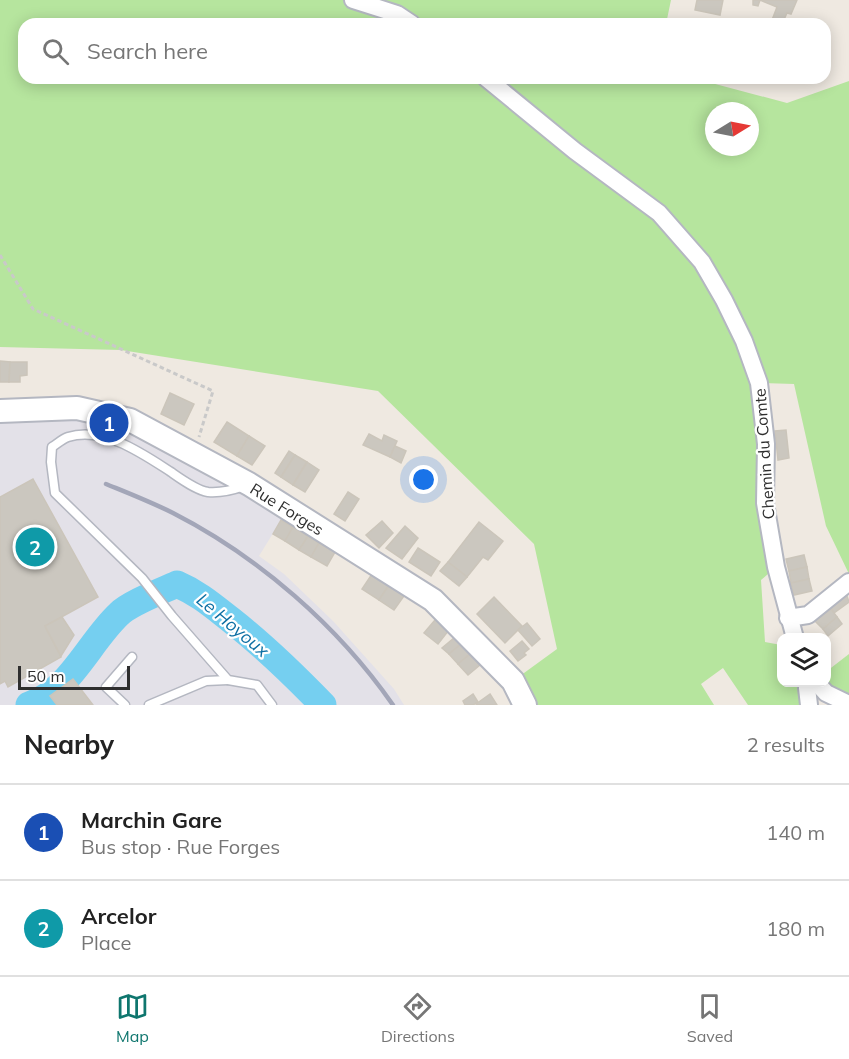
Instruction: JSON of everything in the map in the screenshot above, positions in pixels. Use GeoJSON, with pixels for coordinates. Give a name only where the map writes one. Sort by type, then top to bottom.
{"type":"FeatureCollection","features":[{"type":"Feature","properties":{"kind":"main road","name":"Rue Forges"},"geometry":{"type":"LineString","coordinates":[[0,411],[77,408],[130,420],[249,484],[433,600],[513,681],[525,705]]}},
{"type":"Feature","properties":{"kind":"street"},"geometry":{"type":"LineString","coordinates":[[353,0],[403,18]]}},
{"type":"Feature","properties":{"kind":"street","name":"Chemin du Comte"},"geometry":{"type":"LineString","coordinates":[[493,84],[575,151],[659,213],[702,262],[724,300],[744,341],[759,383],[766,444],[765,503],[776,567],[793,633]]}},
{"type":"Feature","properties":{"kind":"street"},"geometry":{"type":"LineString","coordinates":[[788,618],[808,615],[849,582]]}},
{"type":"Feature","properties":{"kind":"street"},"geometry":{"type":"LineString","coordinates":[[807,687],[809,705]]}},
{"type":"Feature","properties":{"kind":"street"},"geometry":{"type":"LineString","coordinates":[[821,687],[826,693],[849,704]]}},
{"type":"Feature","properties":{"kind":"lane"},"geometry":{"type":"LineString","coordinates":[[228,680],[142,578],[55,493],[51,462],[52,447],[67,437],[88,435],[111,439],[141,453],[206,492],[229,491],[249,484]]}},
{"type":"Feature","properties":{"kind":"lane"},"geometry":{"type":"LineString","coordinates":[[125,705],[106,687],[132,657]]}},
{"type":"Feature","properties":{"kind":"lane"},"geometry":{"type":"LineString","coordinates":[[148,705],[206,681],[228,680],[257,685],[272,705]]}},
{"type":"Feature","properties":{"kind":"path"},"geometry":{"type":"LineString","coordinates":[[0,255],[33,309],[213,391],[194,454]]}},
{"type":"Feature","properties":{"kind":"shaded area"},"geometry":{"type":"Polygon","coordinates":[[[0,411],[130,420],[288,509],[259,556],[284,574],[333,621],[394,689],[404,705],[0,705],[0,411]]]}},
{"type":"Feature","properties":{"kind":"green space"},"geometry":{"type":"Polygon","coordinates":[[[0,0],[671,0],[667,18],[18,18],[18,84],[715,84],[787,103],[849,81],[849,574],[826,526],[794,384],[759,383],[776,567],[761,580],[765,642],[777,644],[777,687],[808,687],[809,705],[748,705],[723,668],[701,684],[714,705],[525,705],[513,681],[557,649],[534,544],[378,391],[121,350],[0,347],[0,0]]]}},
{"type":"Feature","properties":{"kind":"green space"},"geometry":{"type":"Polygon","coordinates":[[[849,654],[849,704],[831,687],[831,668],[849,654]]]}},
{"type":"Feature","properties":{"kind":"building"},"geometry":{"type":"Polygon","coordinates":[[[697,0],[723,0],[720,15],[695,10],[697,0]]]}},
{"type":"Feature","properties":{"kind":"building"},"geometry":{"type":"Polygon","coordinates":[[[753,0],[760,0],[758,6],[753,5],[753,0]]]}},
{"type":"Feature","properties":{"kind":"building"},"geometry":{"type":"Polygon","coordinates":[[[760,0],[797,0],[791,14],[787,13],[785,18],[773,18],[777,7],[760,0]]]}},
{"type":"Feature","properties":{"kind":"building"},"geometry":{"type":"Polygon","coordinates":[[[0,361],[10,362],[9,382],[0,382],[0,361]]]}},
{"type":"Feature","properties":{"kind":"building"},"geometry":{"type":"Polygon","coordinates":[[[10,362],[27,362],[27,375],[20,376],[20,382],[9,382],[10,362]]]}},
{"type":"Feature","properties":{"kind":"building"},"geometry":{"type":"Polygon","coordinates":[[[170,393],[194,404],[184,425],[161,414],[170,393]]]}},
{"type":"Feature","properties":{"kind":"building"},"geometry":{"type":"Polygon","coordinates":[[[227,422],[249,436],[237,456],[214,442],[227,422]]]}},
{"type":"Feature","properties":{"kind":"building"},"geometry":{"type":"Polygon","coordinates":[[[786,430],[789,458],[778,460],[775,431],[786,430]]]}},
{"type":"Feature","properties":{"kind":"building"},"geometry":{"type":"Polygon","coordinates":[[[369,434],[382,441],[384,435],[397,441],[390,457],[363,445],[369,434]]]}},
{"type":"Feature","properties":{"kind":"building"},"geometry":{"type":"Polygon","coordinates":[[[249,436],[265,446],[252,465],[237,456],[249,436]]]}},
{"type":"Feature","properties":{"kind":"building"},"geometry":{"type":"Polygon","coordinates":[[[395,446],[406,451],[401,463],[390,457],[395,446]]]}},
{"type":"Feature","properties":{"kind":"building"},"geometry":{"type":"Polygon","coordinates":[[[289,451],[295,455],[281,477],[275,473],[289,451]]]}},
{"type":"Feature","properties":{"kind":"building"},"geometry":{"type":"Polygon","coordinates":[[[295,455],[307,462],[293,485],[281,477],[295,455]]]}},
{"type":"Feature","properties":{"kind":"building"},"geometry":{"type":"Polygon","coordinates":[[[307,462],[319,470],[305,492],[293,485],[307,462]]]}},
{"type":"Feature","properties":{"kind":"building"},"geometry":{"type":"Polygon","coordinates":[[[33,479],[98,597],[45,626],[61,657],[8,687],[5,681],[0,684],[0,497],[33,479]]]}},
{"type":"Feature","properties":{"kind":"building"},"geometry":{"type":"Polygon","coordinates":[[[348,492],[359,499],[345,521],[334,514],[348,492]]]}},
{"type":"Feature","properties":{"kind":"building"},"geometry":{"type":"Polygon","coordinates":[[[281,520],[293,527],[285,541],[273,534],[281,520]]]}},
{"type":"Feature","properties":{"kind":"building"},"geometry":{"type":"Polygon","coordinates":[[[382,521],[393,533],[379,548],[366,535],[382,521]]]}},
{"type":"Feature","properties":{"kind":"building"},"geometry":{"type":"Polygon","coordinates":[[[479,522],[503,541],[488,560],[483,557],[467,577],[448,562],[479,522]]]}},
{"type":"Feature","properties":{"kind":"building"},"geometry":{"type":"Polygon","coordinates":[[[405,526],[418,538],[402,559],[386,548],[405,526]]]}},
{"type":"Feature","properties":{"kind":"building"},"geometry":{"type":"Polygon","coordinates":[[[293,527],[308,536],[299,550],[285,541],[293,527]]]}},
{"type":"Feature","properties":{"kind":"building"},"geometry":{"type":"Polygon","coordinates":[[[308,536],[319,543],[311,557],[299,550],[308,536]]]}},
{"type":"Feature","properties":{"kind":"building"},"geometry":{"type":"Polygon","coordinates":[[[319,543],[335,552],[327,566],[311,557],[319,543]]]}},
{"type":"Feature","properties":{"kind":"building"},"geometry":{"type":"Polygon","coordinates":[[[418,548],[440,562],[431,576],[409,562],[418,548]]]}},
{"type":"Feature","properties":{"kind":"building"},"geometry":{"type":"Polygon","coordinates":[[[804,555],[807,567],[789,571],[786,559],[804,555]]]}},
{"type":"Feature","properties":{"kind":"building"},"geometry":{"type":"Polygon","coordinates":[[[448,562],[467,577],[459,586],[440,571],[448,562]]]}},
{"type":"Feature","properties":{"kind":"building"},"geometry":{"type":"Polygon","coordinates":[[[807,567],[809,579],[791,583],[789,571],[807,567]]]}},
{"type":"Feature","properties":{"kind":"building"},"geometry":{"type":"Polygon","coordinates":[[[372,574],[389,585],[379,600],[362,589],[372,574]]]}},
{"type":"Feature","properties":{"kind":"building"},"geometry":{"type":"Polygon","coordinates":[[[809,579],[812,591],[794,595],[791,583],[809,579]]]}},
{"type":"Feature","properties":{"kind":"building"},"geometry":{"type":"Polygon","coordinates":[[[389,585],[404,596],[394,610],[379,600],[389,585]]]}},
{"type":"Feature","properties":{"kind":"building"},"geometry":{"type":"Polygon","coordinates":[[[847,596],[849,602],[834,613],[830,607],[847,596]]]}},
{"type":"Feature","properties":{"kind":"building"},"geometry":{"type":"Polygon","coordinates":[[[494,597],[522,626],[505,643],[477,614],[494,597]]]}},
{"type":"Feature","properties":{"kind":"building"},"geometry":{"type":"Polygon","coordinates":[[[831,609],[837,617],[823,629],[815,621],[831,609]]]}},
{"type":"Feature","properties":{"kind":"building"},"geometry":{"type":"Polygon","coordinates":[[[62,617],[74,635],[61,656],[45,626],[62,617]]]}},
{"type":"Feature","properties":{"kind":"building"},"geometry":{"type":"Polygon","coordinates":[[[837,617],[842,624],[831,633],[826,633],[823,629],[837,617]]]}},
{"type":"Feature","properties":{"kind":"building"},"geometry":{"type":"Polygon","coordinates":[[[435,620],[449,630],[438,644],[424,633],[435,620]]]}},
{"type":"Feature","properties":{"kind":"building"},"geometry":{"type":"Polygon","coordinates":[[[527,623],[540,639],[532,646],[518,630],[527,623]]]}},
{"type":"Feature","properties":{"kind":"building"},"geometry":{"type":"Polygon","coordinates":[[[454,638],[461,644],[449,654],[442,648],[454,638]]]}},
{"type":"Feature","properties":{"kind":"building"},"geometry":{"type":"Polygon","coordinates":[[[522,641],[529,649],[524,653],[526,655],[518,661],[510,651],[522,641]]]}},
{"type":"Feature","properties":{"kind":"building"},"geometry":{"type":"Polygon","coordinates":[[[461,644],[470,654],[458,664],[449,654],[461,644]]]}},
{"type":"Feature","properties":{"kind":"building"},"geometry":{"type":"Polygon","coordinates":[[[470,654],[480,665],[468,675],[458,664],[470,654]]]}},
{"type":"Feature","properties":{"kind":"building"},"geometry":{"type":"Polygon","coordinates":[[[73,679],[93,705],[57,705],[50,696],[73,679]]]}},
{"type":"Feature","properties":{"kind":"building"},"geometry":{"type":"Polygon","coordinates":[[[473,694],[478,702],[465,705],[463,701],[473,694]]]}},
{"type":"Feature","properties":{"kind":"building"},"geometry":{"type":"Polygon","coordinates":[[[490,694],[497,705],[476,704],[490,694]]]}},
{"type":"Feature","properties":{"kind":"waterway","name":"Le Hoyoux"},"geometry":{"type":"LineString","coordinates":[[29,705],[56,689],[68,677],[119,614],[138,602],[177,584],[205,600],[243,630],[323,705]]}},
{"type":"Feature","properties":{"kind":"railway"},"geometry":{"type":"LineString","coordinates":[[106,484],[173,513],[236,550],[266,572],[322,621],[348,648],[393,705]]}},
{"type":"Feature","properties":{"kind":"place","name":"Marchin Gare"},"geometry":{"type":"Point","coordinates":[109,423]}},
{"type":"Feature","properties":{"kind":"place","name":"Arcelor"},"geometry":{"type":"Point","coordinates":[35,547]}}]}
